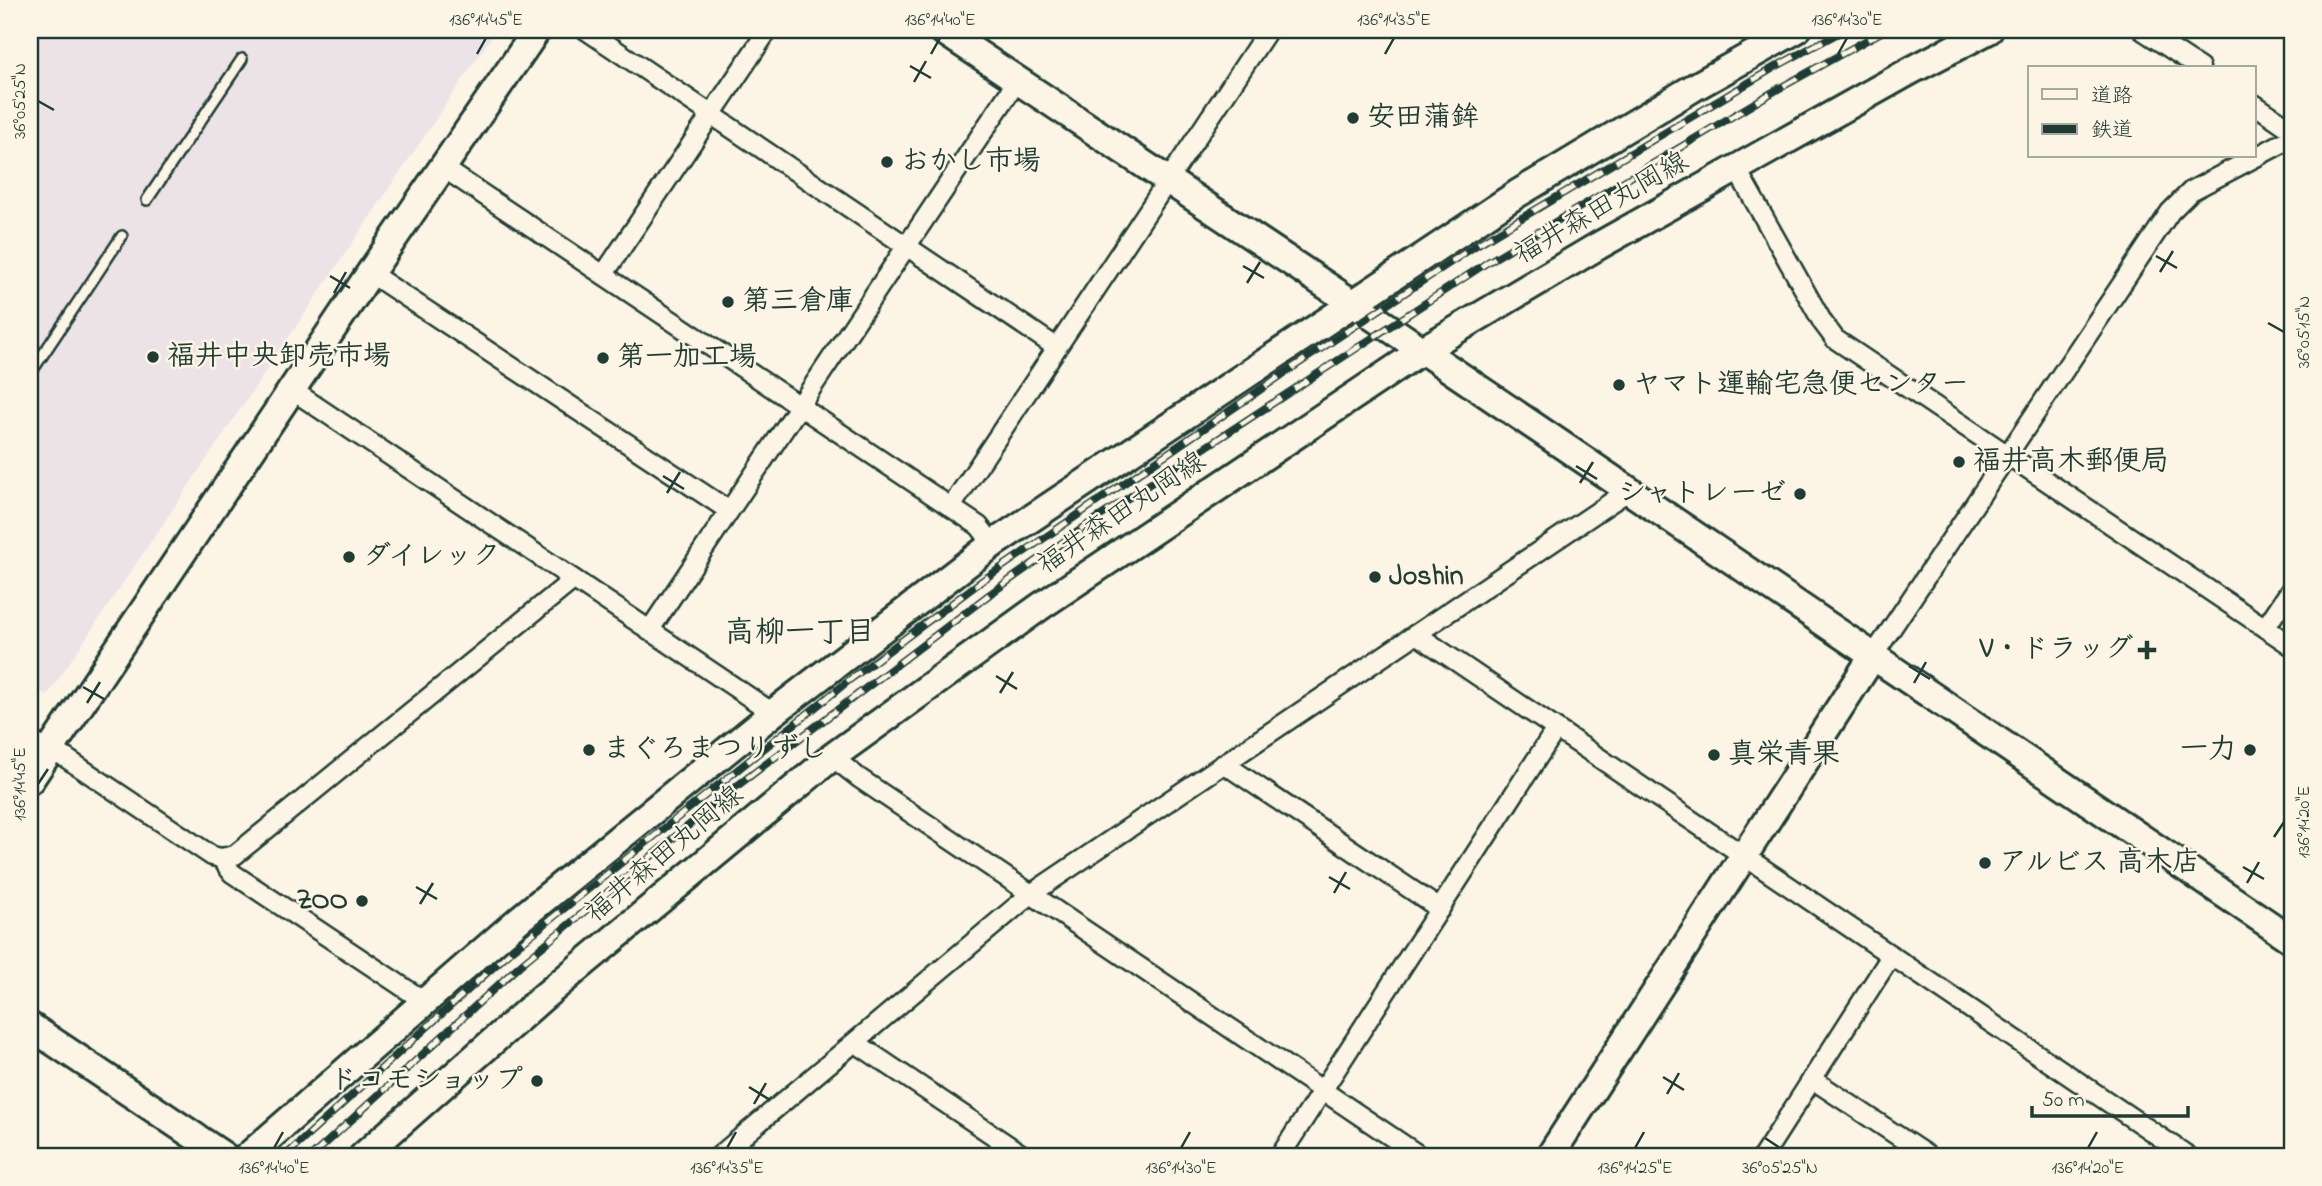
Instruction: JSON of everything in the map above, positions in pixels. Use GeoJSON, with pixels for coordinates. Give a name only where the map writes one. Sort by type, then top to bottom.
{"type":"FeatureCollection","features":[{"type":"Feature","properties":{"kind":"main road"},"geometry":{"type":"LineString","coordinates":[[30,780],[40,741],[292,390],[537,30]]}},
{"type":"Feature","properties":{"kind":"main road"},"geometry":{"type":"LineString","coordinates":[[942,30],[1354,304],[2292,940]]}},
{"type":"Feature","properties":{"kind":"main road","name":"福井森田丸岡線"},"geometry":{"type":"LineString","coordinates":[[248,1156],[521,918],[773,713],[993,544],[1517,194],[1693,88],[1796,30]]}},
{"type":"Feature","properties":{"kind":"main road","name":"福井森田丸岡線"},"geometry":{"type":"LineString","coordinates":[[363,1156],[542,998],[832,757],[1041,606],[1421,351],[1736,168],[1989,30]]}},
{"type":"Feature","properties":{"kind":"main road"},"geometry":{"type":"LineString","coordinates":[[1550,1156],[1873,656]]}},
{"type":"Feature","properties":{"kind":"main road"},"geometry":{"type":"LineString","coordinates":[[30,1026],[224,1156]]}},
{"type":"Feature","properties":{"kind":"street"},"geometry":{"type":"LineString","coordinates":[[586,30],[1056,347]]}},
{"type":"Feature","properties":{"kind":"street"},"geometry":{"type":"LineString","coordinates":[[604,274],[768,30]]}},
{"type":"Feature","properties":{"kind":"street"},"geometry":{"type":"LineString","coordinates":[[951,507],[1268,30]]}},
{"type":"Feature","properties":{"kind":"street"},"geometry":{"type":"LineString","coordinates":[[2142,30],[2197,66]]}},
{"type":"Feature","properties":{"kind":"street"},"geometry":{"type":"LineString","coordinates":[[649,631],[1017,81]]}},
{"type":"Feature","properties":{"kind":"street"},"geometry":{"type":"LineString","coordinates":[[2256,105],[2292,130]]}},
{"type":"Feature","properties":{"kind":"street"},"geometry":{"type":"LineString","coordinates":[[2256,157],[2292,138]]}},
{"type":"Feature","properties":{"kind":"street"},"geometry":{"type":"LineString","coordinates":[[1873,656],[2171,212],[2190,191],[2254,158]]}},
{"type":"Feature","properties":{"kind":"street"},"geometry":{"type":"LineString","coordinates":[[443,167],[951,507],[978,526],[993,544]]}},
{"type":"Feature","properties":{"kind":"street"},"geometry":{"type":"LineString","coordinates":[[1736,168],[1823,323],[1835,339],[2292,646]]}},
{"type":"Feature","properties":{"kind":"street"},"geometry":{"type":"LineString","coordinates":[[370,274],[728,510]]}},
{"type":"Feature","properties":{"kind":"street"},"geometry":{"type":"LineString","coordinates":[[292,390],[773,713]]}},
{"type":"Feature","properties":{"kind":"street"},"geometry":{"type":"LineString","coordinates":[[719,1156],[1031,894],[1226,765],[1628,491]]}},
{"type":"Feature","properties":{"kind":"street"},"geometry":{"type":"LineString","coordinates":[[40,741],[212,856],[221,858],[234,855],[573,580]]}},
{"type":"Feature","properties":{"kind":"street"},"geometry":{"type":"LineString","coordinates":[[2265,628],[2292,588]]}},
{"type":"Feature","properties":{"kind":"street"},"geometry":{"type":"LineString","coordinates":[[1416,634],[2188,1156]]}},
{"type":"Feature","properties":{"kind":"street"},"geometry":{"type":"LineString","coordinates":[[1280,1156],[1556,729]]}},
{"type":"Feature","properties":{"kind":"street"},"geometry":{"type":"LineString","coordinates":[[832,757],[859,778],[1420,1156]]}},
{"type":"Feature","properties":{"kind":"street"},"geometry":{"type":"LineString","coordinates":[[1226,765],[1440,909]]}},
{"type":"Feature","properties":{"kind":"street"},"geometry":{"type":"LineString","coordinates":[[221,858],[232,873],[424,1001]]}},
{"type":"Feature","properties":{"kind":"street"},"geometry":{"type":"LineString","coordinates":[[1763,1156],[1891,956]]}},
{"type":"Feature","properties":{"kind":"street"},"geometry":{"type":"LineString","coordinates":[[856,1042],[1024,1156]]}},
{"type":"Feature","properties":{"kind":"street"},"geometry":{"type":"LineString","coordinates":[[1812,1079],[1928,1156]]}},
{"type":"Feature","properties":{"kind":"lane"},"geometry":{"type":"LineString","coordinates":[[147,200],[242,59]]}},
{"type":"Feature","properties":{"kind":"lane"},"geometry":{"type":"LineString","coordinates":[[30,374],[122,236]]}},
{"type":"Feature","properties":{"kind":"shaded area","name":"福井中央卸売市場"},"geometry":{"type":"Polygon","coordinates":[[[30,30],[496,30],[47,696],[30,684],[30,30]]]}},
{"type":"Feature","properties":{"kind":"railway"},"geometry":{"type":"LineString","coordinates":[[285,1156],[511,951],[852,678],[983,580],[1478,244],[1775,67],[1844,30]]}},
{"type":"Feature","properties":{"kind":"railway"},"geometry":{"type":"LineString","coordinates":[[312,1156],[520,965],[614,887],[729,792],[990,594],[1093,521],[1488,262],[1778,89],[1885,30]]}},
{"type":"Feature","properties":{"kind":"place","name":"安田蒲鉾"},"geometry":{"type":"Point","coordinates":[1353,118]}},
{"type":"Feature","properties":{"kind":"place","name":"おかし市場"},"geometry":{"type":"Point","coordinates":[887,162]}},
{"type":"Feature","properties":{"kind":"place","name":"第三倉庫"},"geometry":{"type":"Point","coordinates":[728,302]}},
{"type":"Feature","properties":{"kind":"place","name":"福井中央卸売市場"},"geometry":{"type":"Point","coordinates":[153,357]}},
{"type":"Feature","properties":{"kind":"place","name":"第一加工場"},"geometry":{"type":"Point","coordinates":[603,358]}},
{"type":"Feature","properties":{"kind":"place","name":"ヤマト運輸宅急便センター"},"geometry":{"type":"Point","coordinates":[1619,385]}},
{"type":"Feature","properties":{"kind":"place","name":"福井高木郵便局"},"geometry":{"type":"Point","coordinates":[1959,462]}},
{"type":"Feature","properties":{"kind":"place","name":"シャトレーゼ"},"geometry":{"type":"Point","coordinates":[1800,494]}},
{"type":"Feature","properties":{"kind":"place","name":"ダイレック"},"geometry":{"type":"Point","coordinates":[349,557]}},
{"type":"Feature","properties":{"kind":"place","name":"Joshin"},"geometry":{"type":"Point","coordinates":[1375,577]}},
{"type":"Feature","properties":{"kind":"place","name":"V・ドラッグ"},"geometry":{"type":"Point","coordinates":[2147,650]}},
{"type":"Feature","properties":{"kind":"place","name":"まぐろまつりずし"},"geometry":{"type":"Point","coordinates":[589,750]}},
{"type":"Feature","properties":{"kind":"place","name":"一力"},"geometry":{"type":"Point","coordinates":[2250,750]}},
{"type":"Feature","properties":{"kind":"place","name":"真栄青果"},"geometry":{"type":"Point","coordinates":[1714,755]}},
{"type":"Feature","properties":{"kind":"place","name":"アルビス 高木店"},"geometry":{"type":"Point","coordinates":[1985,863]}},
{"type":"Feature","properties":{"kind":"place","name":"ZOO"},"geometry":{"type":"Point","coordinates":[362,901]}},
{"type":"Feature","properties":{"kind":"place","name":"ドコモショップ"},"geometry":{"type":"Point","coordinates":[537,1081]}},
{"type":"Feature","properties":{"kind":"district","name":"高柳一丁目"},"geometry":{"type":"Point","coordinates":[800,634]}}]}
